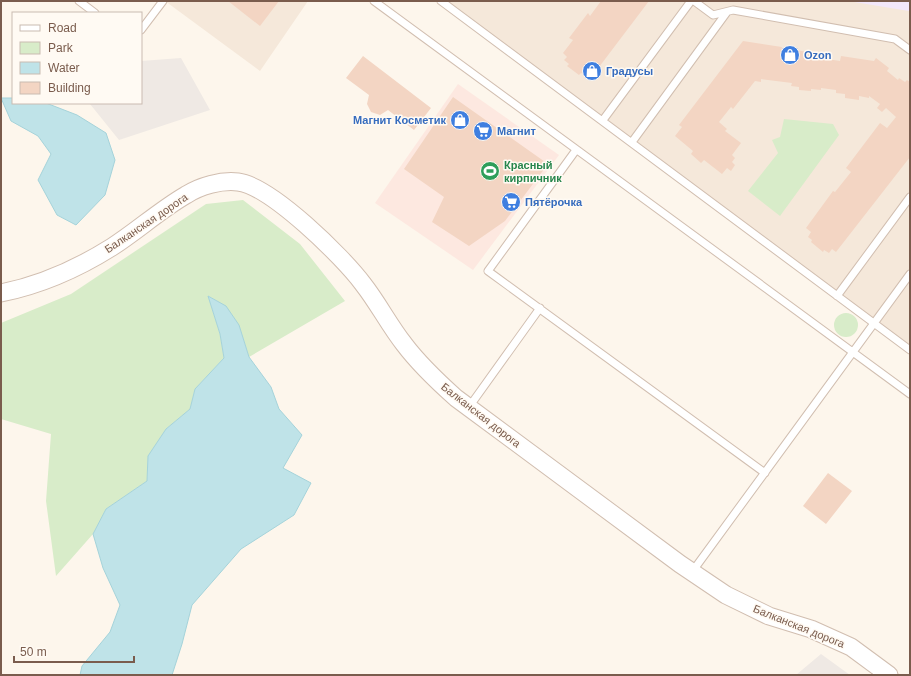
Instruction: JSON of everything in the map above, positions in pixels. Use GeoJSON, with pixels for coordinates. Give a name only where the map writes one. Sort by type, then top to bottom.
{"type":"FeatureCollection","features":[{"type":"Feature","properties":{"kind":"street","name":"Балканская дорога"},"geometry":{"type":"LineString","coordinates":[[1,293],[28,288],[57,277],[85,263],[112,247],[186,194],[211,184],[238,182],[264,193],[292,213],[332,250],[363,283],[403,343],[427,372],[468,408],[692,572],[726,595],[769,616],[810,628],[851,647],[889,675]]}},
{"type":"Feature","properties":{"kind":"lane"},"geometry":{"type":"LineString","coordinates":[[79,1],[94,12]]}},
{"type":"Feature","properties":{"kind":"lane"},"geometry":{"type":"LineString","coordinates":[[142,29],[163,1]]}},
{"type":"Feature","properties":{"kind":"lane"},"geometry":{"type":"LineString","coordinates":[[374,1],[910,394]]}},
{"type":"Feature","properties":{"kind":"lane"},"geometry":{"type":"LineString","coordinates":[[441,1],[603,120],[910,350]]}},
{"type":"Feature","properties":{"kind":"lane"},"geometry":{"type":"LineString","coordinates":[[603,120],[691,1]]}},
{"type":"Feature","properties":{"kind":"lane"},"geometry":{"type":"LineString","coordinates":[[694,1],[713,15],[732,10],[895,39],[910,50]]}},
{"type":"Feature","properties":{"kind":"lane"},"geometry":{"type":"LineString","coordinates":[[632,142],[727,12]]}},
{"type":"Feature","properties":{"kind":"lane"},"geometry":{"type":"LineString","coordinates":[[576,150],[488,271],[764,473]]}},
{"type":"Feature","properties":{"kind":"lane"},"geometry":{"type":"LineString","coordinates":[[837,296],[910,197]]}},
{"type":"Feature","properties":{"kind":"lane"},"geometry":{"type":"LineString","coordinates":[[692,572],[910,274]]}},
{"type":"Feature","properties":{"kind":"lane"},"geometry":{"type":"LineString","coordinates":[[468,408],[540,308]]}},
{"type":"Feature","properties":{"kind":"shaded area"},"geometry":{"type":"Polygon","coordinates":[[[165,1],[308,1],[260,71],[165,1]]]}},
{"type":"Feature","properties":{"kind":"shaded area"},"geometry":{"type":"Polygon","coordinates":[[[435,1],[910,1],[910,348],[435,1]]]}},
{"type":"Feature","properties":{"kind":"shaded area"},"geometry":{"type":"Polygon","coordinates":[[[848,1],[910,1],[910,10],[909,11],[848,1]]]}},
{"type":"Feature","properties":{"kind":"shaded area"},"geometry":{"type":"Polygon","coordinates":[[[181,58],[210,110],[119,140],[90,104],[142,104],[142,61],[181,58]]]}},
{"type":"Feature","properties":{"kind":"shaded area","name":"Красный кирпичник"},"geometry":{"type":"Polygon","coordinates":[[[458,84],[559,155],[473,270],[375,203],[458,84]]]}},
{"type":"Feature","properties":{"kind":"shaded area"},"geometry":{"type":"Polygon","coordinates":[[[821,654],[850,675],[796,675],[821,654]]]}},
{"type":"Feature","properties":{"kind":"green space"},"geometry":{"type":"Polygon","coordinates":[[[784,119],[833,124],[839,135],[780,216],[748,191],[778,153],[772,140],[780,137],[784,119]]]}},
{"type":"Feature","properties":{"kind":"green space"},"geometry":{"type":"Polygon","coordinates":[[[243,200],[300,244],[345,301],[249,357],[236,321],[218,301],[208,296],[220,334],[224,358],[195,389],[190,409],[166,429],[148,456],[147,481],[106,509],[93,534],[56,576],[46,501],[51,434],[1,419],[1,323],[71,294],[206,204],[243,200]]]}},
{"type":"Feature","properties":{"kind":"green space"},"geometry":{"type":"Polygon","coordinates":[[[846,313],[854,317],[858,325],[854,333],[846,337],[838,333],[834,325],[838,317],[846,313]]]}},
{"type":"Feature","properties":{"kind":"water"},"geometry":{"type":"Polygon","coordinates":[[[1,98],[12,98],[12,104],[49,104],[77,115],[106,133],[115,160],[105,195],[76,225],[57,215],[38,180],[51,154],[38,136],[11,121],[1,98]]]}},
{"type":"Feature","properties":{"kind":"water"},"geometry":{"type":"Polygon","coordinates":[[[208,296],[226,306],[239,325],[249,357],[271,387],[279,409],[302,435],[283,468],[311,483],[294,515],[241,549],[192,605],[172,675],[80,675],[82,666],[110,632],[120,605],[103,568],[93,534],[106,509],[147,481],[148,456],[166,429],[190,409],[195,389],[224,358],[220,334],[208,296]]]}},
{"type":"Feature","properties":{"kind":"building"},"geometry":{"type":"Polygon","coordinates":[[[228,1],[279,1],[260,26],[228,1]]]}},
{"type":"Feature","properties":{"kind":"building"},"geometry":{"type":"Polygon","coordinates":[[[601,1],[649,1],[593,75],[589,72],[586,76],[581,73],[579,75],[567,66],[569,64],[564,60],[567,57],[563,53],[573,40],[569,38],[588,13],[590,16],[601,1]]]}},
{"type":"Feature","properties":{"kind":"building"},"geometry":{"type":"Polygon","coordinates":[[[743,41],[782,47],[781,51],[795,54],[795,50],[828,55],[827,59],[840,61],[841,56],[874,61],[876,58],[889,68],[887,71],[898,80],[899,78],[905,82],[907,80],[910,82],[910,157],[836,252],[832,249],[829,253],[824,250],[823,252],[811,242],[812,240],[808,237],[811,232],[806,228],[833,191],[835,192],[851,172],[846,168],[880,123],[887,128],[896,117],[886,108],[882,112],[877,108],[880,104],[869,96],[869,98],[859,96],[859,100],[845,98],[845,94],[836,93],[836,90],[821,88],[821,90],[811,89],[811,91],[799,90],[799,87],[791,86],[792,83],[761,79],[761,82],[755,81],[733,109],[731,107],[719,122],[727,129],[725,131],[741,143],[732,155],[735,158],[732,162],[735,165],[731,171],[727,168],[722,174],[704,160],[701,163],[691,154],[693,151],[675,136],[682,127],[679,125],[743,41]]]}},
{"type":"Feature","properties":{"kind":"building"},"geometry":{"type":"Polygon","coordinates":[[[363,56],[431,108],[414,130],[388,110],[380,115],[371,112],[367,104],[369,95],[346,78],[363,56]]]}},
{"type":"Feature","properties":{"kind":"building","name":"Красный кирпичник"},"geometry":{"type":"Polygon","coordinates":[[[453,97],[548,164],[505,221],[469,246],[432,222],[444,197],[404,169],[453,97]]]}},
{"type":"Feature","properties":{"kind":"building"},"geometry":{"type":"Polygon","coordinates":[[[828,473],[852,491],[826,524],[803,506],[828,473]]]}},
{"type":"Feature","properties":{"kind":"place","name":"Ozon"},"geometry":{"type":"Point","coordinates":[790,55]}},
{"type":"Feature","properties":{"kind":"place","name":"Градусы"},"geometry":{"type":"Point","coordinates":[592,71]}},
{"type":"Feature","properties":{"kind":"place","name":"Магнит Косметик"},"geometry":{"type":"Point","coordinates":[460,120]}},
{"type":"Feature","properties":{"kind":"place","name":"Магнит"},"geometry":{"type":"Point","coordinates":[483,131]}},
{"type":"Feature","properties":{"kind":"place","name":"Красный кирпичник"},"geometry":{"type":"Point","coordinates":[490,171]}},
{"type":"Feature","properties":{"kind":"place","name":"Пятёрочка"},"geometry":{"type":"Point","coordinates":[511,202]}}]}
